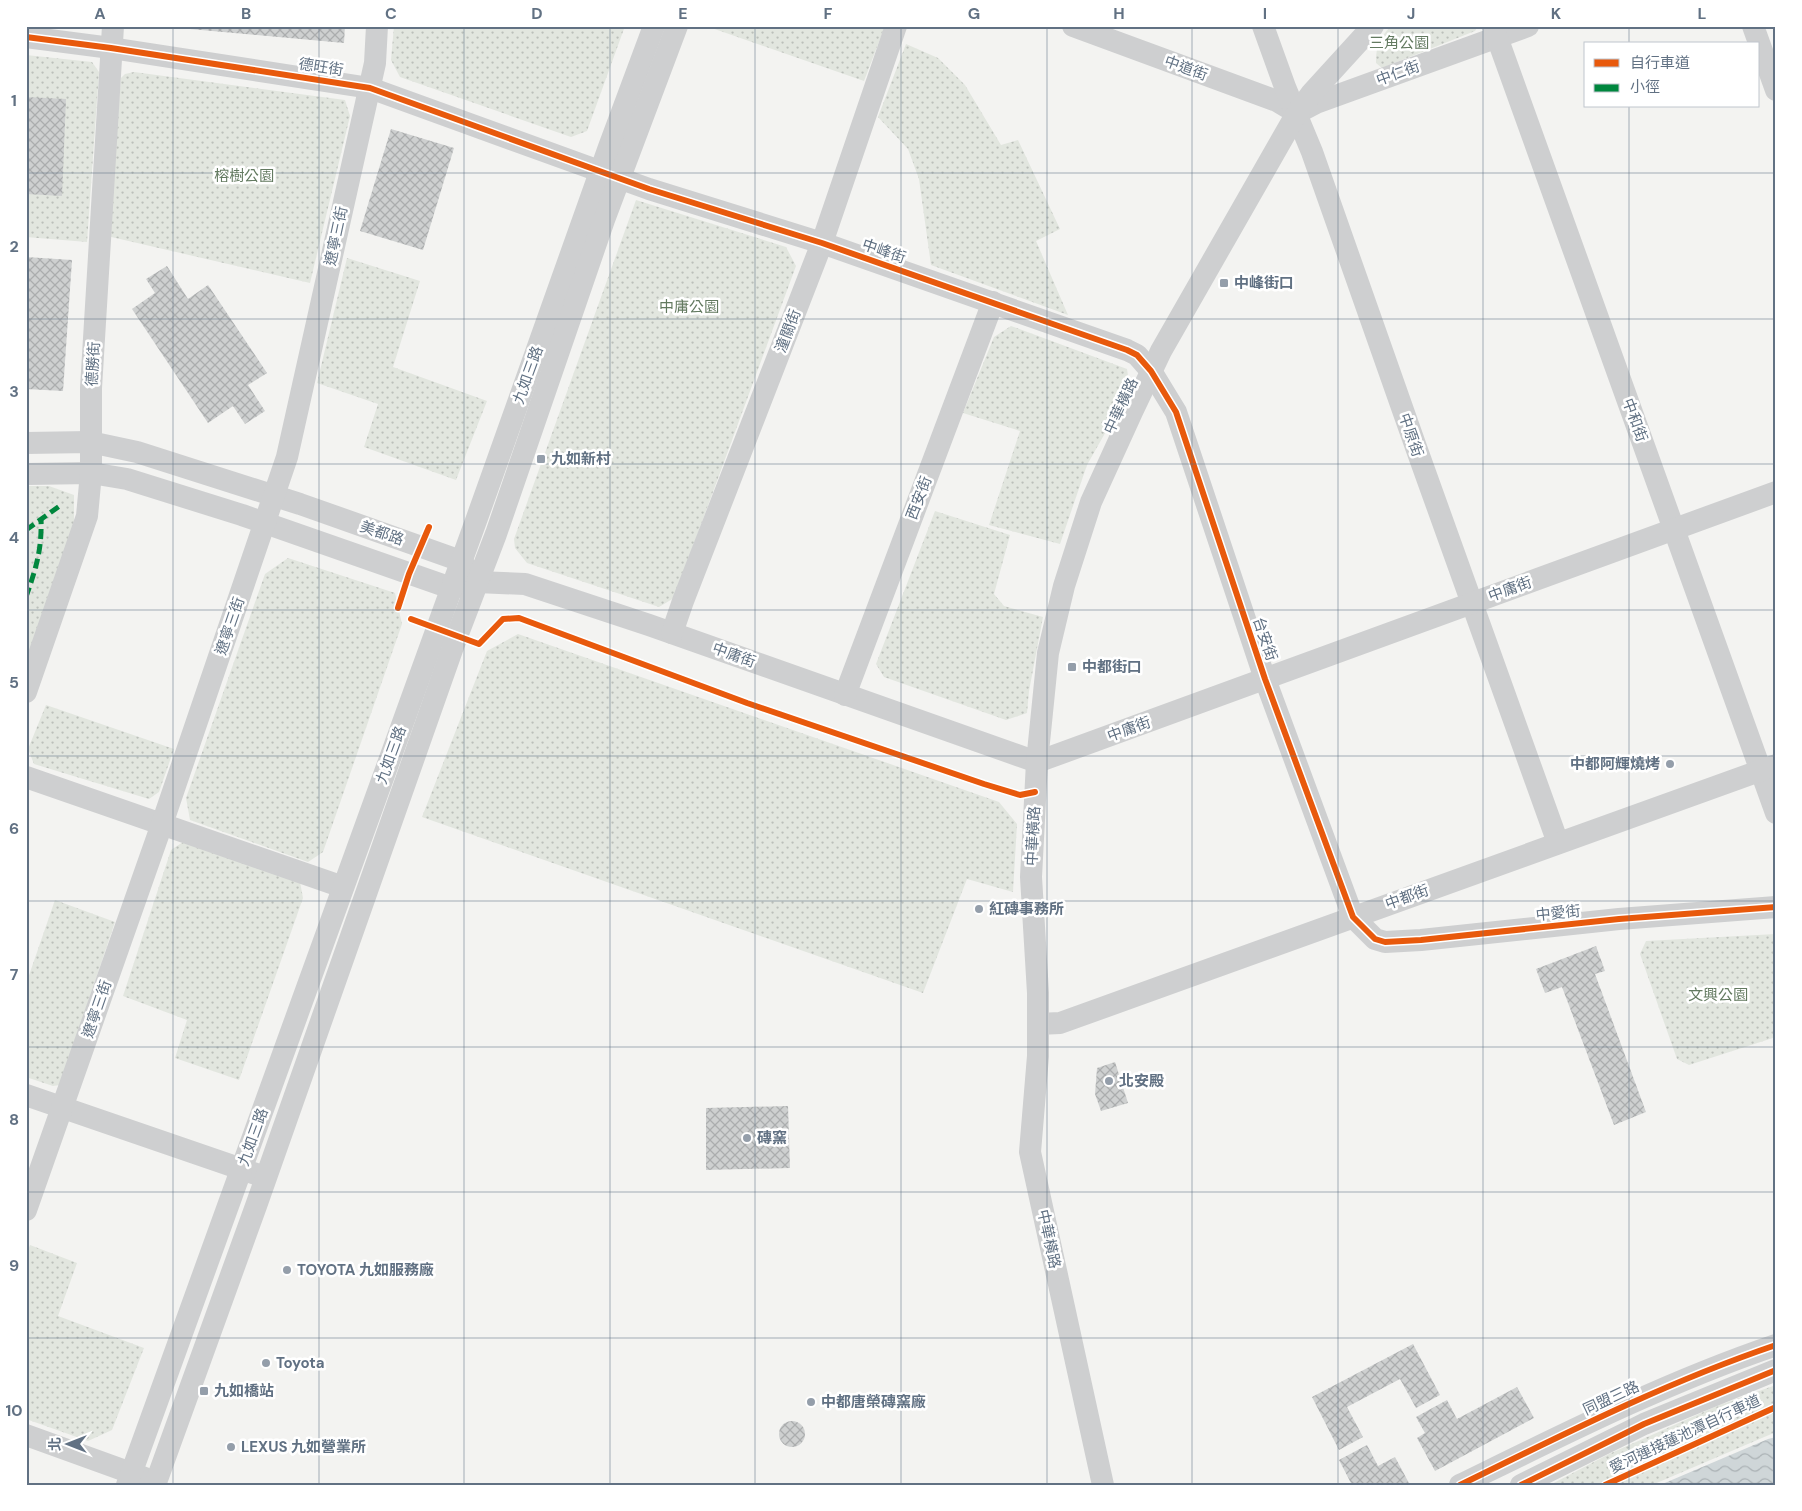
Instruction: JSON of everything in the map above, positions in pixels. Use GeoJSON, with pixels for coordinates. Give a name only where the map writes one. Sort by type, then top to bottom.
{"type":"FeatureCollection","features":[{"type":"Feature","properties":{"kind":"street","name":"遼寧三街"},"geometry":{"type":"LineString","coordinates":[[26,1210],[162,824],[287,457],[370,88],[375,63],[377,26]]}},
{"type":"Feature","properties":{"kind":"street","name":"九如三路"},"geometry":{"type":"LineString","coordinates":[[155,1483],[266,1177],[454,644],[496,534],[604,220],[610,175],[654,26]]}},
{"type":"Feature","properties":{"kind":"street","name":"九如三路"},"geometry":{"type":"LineString","coordinates":[[129,1479],[461,561],[610,175],[677,26]]}},
{"type":"Feature","properties":{"kind":"street","name":"潼關街"},"geometry":{"type":"LineString","coordinates":[[672,633],[682,601],[822,243],[896,26]]}},
{"type":"Feature","properties":{"kind":"street","name":"中道街"},"geometry":{"type":"LineString","coordinates":[[1073,26],[1277,101],[1297,113]]}},
{"type":"Feature","properties":{"kind":"street","name":"中原街"},"geometry":{"type":"LineString","coordinates":[[1263,26],[1297,113],[1558,843]]}},
{"type":"Feature","properties":{"kind":"street","name":"中華橫路"},"geometry":{"type":"LineString","coordinates":[[1103,1485],[1030,1152],[1038,1056],[1038,992],[1031,877],[1037,762],[1048,653],[1064,586],[1091,502],[1151,370],[1297,113],[1311,94],[1373,26]]}},
{"type":"Feature","properties":{"kind":"street","name":"中仁街"},"geometry":{"type":"LineString","coordinates":[[1297,113],[1316,103],[1495,32],[1528,26]]}},
{"type":"Feature","properties":{"kind":"street"},"geometry":{"type":"LineString","coordinates":[[1753,26],[1759,42]]}},
{"type":"Feature","properties":{"kind":"street","name":"中和街"},"geometry":{"type":"LineString","coordinates":[[1495,32],[1674,529],[1768,768],[1776,813]]}},
{"type":"Feature","properties":{"kind":"street","name":"德旺街"},"geometry":{"type":"LineString","coordinates":[[26,37],[112,37],[370,88],[610,175]]}},
{"type":"Feature","properties":{"kind":"street","name":"德勝街"},"geometry":{"type":"LineString","coordinates":[[26,692],[87,516],[90,473],[91,388],[112,37]]}},
{"type":"Feature","properties":{"kind":"street"},"geometry":{"type":"LineString","coordinates":[[1760,45],[1776,90]]}},
{"type":"Feature","properties":{"kind":"street","name":"中峰街"},"geometry":{"type":"LineString","coordinates":[[610,175],[822,243],[1127,350],[1137,355],[1151,370]]}},
{"type":"Feature","properties":{"kind":"street","name":"西安街"},"geometry":{"type":"LineString","coordinates":[[846,695],[993,302]]}},
{"type":"Feature","properties":{"kind":"street","name":"台安街"},"geometry":{"type":"LineString","coordinates":[[1151,370],[1176,412],[1265,679],[1353,917]]}},
{"type":"Feature","properties":{"kind":"street","name":"美都路"},"geometry":{"type":"LineString","coordinates":[[26,443],[90,442],[137,452],[274,495],[461,561]]}},
{"type":"Feature","properties":{"kind":"street","name":"美都路"},"geometry":{"type":"LineString","coordinates":[[26,474],[90,473],[127,479],[451,588]]}},
{"type":"Feature","properties":{"kind":"street","name":"中庸街"},"geometry":{"type":"LineString","coordinates":[[477,582],[525,584],[672,633],[1037,762],[1776,492]]}},
{"type":"Feature","properties":{"kind":"street"},"geometry":{"type":"LineString","coordinates":[[451,588],[477,582],[461,561]]}},
{"type":"Feature","properties":{"kind":"street","name":"中都街"},"geometry":{"type":"LineString","coordinates":[[1038,1024],[1060,1023],[1768,768]]}},
{"type":"Feature","properties":{"kind":"street"},"geometry":{"type":"LineString","coordinates":[[26,778],[343,887]]}},
{"type":"Feature","properties":{"kind":"street","name":"中愛街"},"geometry":{"type":"LineString","coordinates":[[1353,917],[1375,939],[1385,942],[1421,940],[1619,919],[1776,907]]}},
{"type":"Feature","properties":{"kind":"street"},"geometry":{"type":"LineString","coordinates":[[26,1095],[266,1177]]}},
{"type":"Feature","properties":{"kind":"street","name":"同盟三路"},"geometry":{"type":"LineString","coordinates":[[1460,1485],[1630,1402],[1705,1371],[1776,1345]]}},
{"type":"Feature","properties":{"kind":"street"},"geometry":{"type":"LineString","coordinates":[[1521,1485],[1644,1424],[1776,1370]]}},
{"type":"Feature","properties":{"kind":"street"},"geometry":{"type":"LineString","coordinates":[[26,1435],[129,1479],[155,1483]]}},
{"type":"Feature","properties":{"kind":"green space"},"geometry":{"type":"Polygon","coordinates":[[[394,26],[625,26],[587,131],[571,137],[400,77],[391,60],[394,26]]]}},
{"type":"Feature","properties":{"kind":"green space"},"geometry":{"type":"Polygon","coordinates":[[[706,26],[885,26],[864,81],[706,26]]]}},
{"type":"Feature","properties":{"kind":"green space","name":"三角公園"},"geometry":{"type":"Polygon","coordinates":[[[1391,26],[1478,26],[1475,31],[1382,68],[1376,63],[1377,51],[1381,39],[1391,26]]]}},
{"type":"Feature","properties":{"kind":"green space"},"geometry":{"type":"Polygon","coordinates":[[[906,44],[938,58],[965,85],[1001,145],[1018,140],[1060,229],[1036,241],[1068,315],[931,265],[919,179],[908,149],[878,117],[906,44]]]}},
{"type":"Feature","properties":{"kind":"green space"},"geometry":{"type":"Polygon","coordinates":[[[26,55],[92,62],[99,72],[87,242],[26,237],[26,55]]]}},
{"type":"Feature","properties":{"kind":"green space","name":"榕樹公園"},"geometry":{"type":"Polygon","coordinates":[[[134,72],[345,100],[350,116],[310,283],[107,236],[121,78],[125,74],[134,72]]]}},
{"type":"Feature","properties":{"kind":"green space","name":"中庸公園"},"geometry":{"type":"Polygon","coordinates":[[[636,200],[786,247],[796,266],[674,598],[659,607],[527,563],[515,548],[514,539],[636,200]]]}},
{"type":"Feature","properties":{"kind":"green space"},"geometry":{"type":"Polygon","coordinates":[[[347,258],[420,281],[393,367],[487,401],[456,480],[364,447],[378,404],[317,383],[347,258]]]}},
{"type":"Feature","properties":{"kind":"green space"},"geometry":{"type":"Polygon","coordinates":[[[1011,326],[1127,369],[1130,389],[1087,465],[1060,544],[989,525],[1020,431],[963,413],[994,337],[1011,326]]]}},
{"type":"Feature","properties":{"kind":"green space"},"geometry":{"type":"Polygon","coordinates":[[[26,486],[49,486],[74,495],[74,526],[26,683],[26,486]]]}},
{"type":"Feature","properties":{"kind":"green space"},"geometry":{"type":"Polygon","coordinates":[[[935,511],[1010,535],[994,594],[1004,606],[1043,617],[1029,691],[1027,713],[1006,720],[884,677],[876,664],[935,511]]]}},
{"type":"Feature","properties":{"kind":"green space"},"geometry":{"type":"Polygon","coordinates":[[[288,558],[395,593],[402,624],[323,852],[308,862],[190,820],[186,798],[265,574],[288,558]]]}},
{"type":"Feature","properties":{"kind":"green space"},"geometry":{"type":"Polygon","coordinates":[[[518,634],[999,802],[1017,824],[1013,892],[967,879],[923,993],[422,817],[487,651],[518,634]]]}},
{"type":"Feature","properties":{"kind":"green space"},"geometry":{"type":"Polygon","coordinates":[[[46,705],[174,749],[159,792],[149,799],[34,764],[28,749],[46,705]]]}},
{"type":"Feature","properties":{"kind":"green space"},"geometry":{"type":"Polygon","coordinates":[[[186,840],[300,882],[303,898],[239,1080],[175,1058],[187,1020],[123,996],[171,850],[186,840]]]}},
{"type":"Feature","properties":{"kind":"green space"},"geometry":{"type":"Polygon","coordinates":[[[55,900],[115,922],[60,1085],[53,1086],[26,1077],[26,984],[55,900]]]}},
{"type":"Feature","properties":{"kind":"green space","name":"文興公園"},"geometry":{"type":"Polygon","coordinates":[[[1776,934],[1776,1037],[1689,1065],[1677,1059],[1640,954],[1646,941],[1776,934]]]}},
{"type":"Feature","properties":{"kind":"green space"},"geometry":{"type":"Polygon","coordinates":[[[30,1245],[77,1263],[58,1316],[144,1348],[112,1430],[88,1441],[26,1419],[26,1255],[30,1245]]]}},
{"type":"Feature","properties":{"kind":"green space"},"geometry":{"type":"Polygon","coordinates":[[[1776,1385],[1776,1432],[1652,1485],[1550,1485],[1609,1454],[1717,1406],[1776,1385]]]}},
{"type":"Feature","properties":{"kind":"water"},"geometry":{"type":"Polygon","coordinates":[[[1776,1437],[1776,1485],[1660,1485],[1768,1439],[1776,1437]]]}},
{"type":"Feature","properties":{"kind":"building"},"geometry":{"type":"Polygon","coordinates":[[[179,26],[345,26],[344,43],[179,28],[179,26]]]}},
{"type":"Feature","properties":{"kind":"building"},"geometry":{"type":"Polygon","coordinates":[[[26,97],[66,99],[62,196],[26,194],[26,97]]]}},
{"type":"Feature","properties":{"kind":"building"},"geometry":{"type":"Polygon","coordinates":[[[391,129],[454,148],[423,250],[360,231],[391,129]]]}},
{"type":"Feature","properties":{"kind":"building"},"geometry":{"type":"Polygon","coordinates":[[[26,257],[72,260],[63,391],[26,389],[26,257]]]}},
{"type":"Feature","properties":{"kind":"building"},"geometry":{"type":"Polygon","coordinates":[[[167,266],[188,299],[208,285],[267,373],[248,385],[265,411],[245,424],[233,406],[208,423],[132,309],[155,293],[146,279],[167,266]]]}},
{"type":"Feature","properties":{"kind":"building"},"geometry":{"type":"Polygon","coordinates":[[[1596,946],[1605,971],[1595,974],[1646,1112],[1614,1125],[1562,987],[1545,993],[1536,969],[1596,946]]]}},
{"type":"Feature","properties":{"kind":"building","name":"北安殿"},"geometry":{"type":"Polygon","coordinates":[[[1115,1062],[1128,1103],[1101,1111],[1095,1094],[1097,1068],[1115,1062]]]}},
{"type":"Feature","properties":{"kind":"building","name":"磚窯"},"geometry":{"type":"Polygon","coordinates":[[[788,1106],[790,1168],[706,1170],[706,1108],[788,1106]]]}},
{"type":"Feature","properties":{"kind":"building"},"geometry":{"type":"Polygon","coordinates":[[[1413,1344],[1440,1395],[1416,1408],[1400,1379],[1347,1407],[1363,1437],[1339,1450],[1312,1397],[1413,1344]]]}},
{"type":"Feature","properties":{"kind":"building"},"geometry":{"type":"Polygon","coordinates":[[[1517,1387],[1534,1418],[1435,1471],[1417,1438],[1425,1433],[1416,1417],[1447,1400],[1457,1419],[1517,1387]]]}},
{"type":"Feature","properties":{"kind":"building"},"geometry":{"type":"Polygon","coordinates":[[[792,1421],[801,1425],[805,1434],[801,1443],[792,1447],[783,1443],[779,1434],[783,1425],[792,1421]]]}},
{"type":"Feature","properties":{"kind":"building"},"geometry":{"type":"Polygon","coordinates":[[[1367,1445],[1378,1466],[1395,1457],[1410,1485],[1352,1485],[1339,1460],[1367,1445]]]}},
{"type":"Feature","properties":{"kind":"marked path"},"geometry":{"type":"LineString","coordinates":[[26,530],[61,505]]}},
{"type":"Feature","properties":{"kind":"marked path"},"geometry":{"type":"LineString","coordinates":[[26,597],[38,559],[41,519]]}},
{"type":"Feature","properties":{"kind":"cycle path"},"geometry":{"type":"LineString","coordinates":[[26,37],[111,48],[370,88],[649,189],[822,243],[1127,350],[1137,355],[1151,371],[1176,412],[1265,679],[1353,917],[1375,939],[1385,942],[1421,940],[1619,919],[1776,907]]}},
{"type":"Feature","properties":{"kind":"cycle path"},"geometry":{"type":"LineString","coordinates":[[398,608],[409,574],[429,527]]}},
{"type":"Feature","properties":{"kind":"cycle path"},"geometry":{"type":"LineString","coordinates":[[411,619],[479,644],[503,619],[519,618],[747,703],[984,784],[1020,795],[1035,792]]}},
{"type":"Feature","properties":{"kind":"cycle path"},"geometry":{"type":"LineString","coordinates":[[1460,1485],[1656,1392],[1695,1375],[1776,1345]]}},
{"type":"Feature","properties":{"kind":"cycle path"},"geometry":{"type":"LineString","coordinates":[[1521,1485],[1644,1424],[1776,1370]]}},
{"type":"Feature","properties":{"kind":"cycle path","name":"愛河連接蓮池潭自行車道"},"geometry":{"type":"LineString","coordinates":[[1605,1485],[1776,1407]]}},
{"type":"Feature","properties":{"kind":"place","name":"中峰街口"},"geometry":{"type":"Point","coordinates":[1224,283]}},
{"type":"Feature","properties":{"kind":"place","name":"九如新村"},"geometry":{"type":"Point","coordinates":[541,459]}},
{"type":"Feature","properties":{"kind":"place","name":"中都街口"},"geometry":{"type":"Point","coordinates":[1072,667]}},
{"type":"Feature","properties":{"kind":"place","name":"中都阿輝燒烤"},"geometry":{"type":"Point","coordinates":[1670,764]}},
{"type":"Feature","properties":{"kind":"place","name":"紅磚事務所"},"geometry":{"type":"Point","coordinates":[979,909]}},
{"type":"Feature","properties":{"kind":"place","name":"北安殿"},"geometry":{"type":"Point","coordinates":[1109,1081]}},
{"type":"Feature","properties":{"kind":"place","name":"磚窯"},"geometry":{"type":"Point","coordinates":[747,1138]}},
{"type":"Feature","properties":{"kind":"place","name":"TOYOTA 九如服務廠"},"geometry":{"type":"Point","coordinates":[287,1270]}},
{"type":"Feature","properties":{"kind":"place","name":"Toyota"},"geometry":{"type":"Point","coordinates":[266,1363]}},
{"type":"Feature","properties":{"kind":"place","name":"九如橋站"},"geometry":{"type":"Point","coordinates":[204,1391]}},
{"type":"Feature","properties":{"kind":"place","name":"中都唐榮磚窯廠"},"geometry":{"type":"Point","coordinates":[811,1402]}},
{"type":"Feature","properties":{"kind":"place","name":"LEXUS 九如營業所"},"geometry":{"type":"Point","coordinates":[231,1447]}}]}
